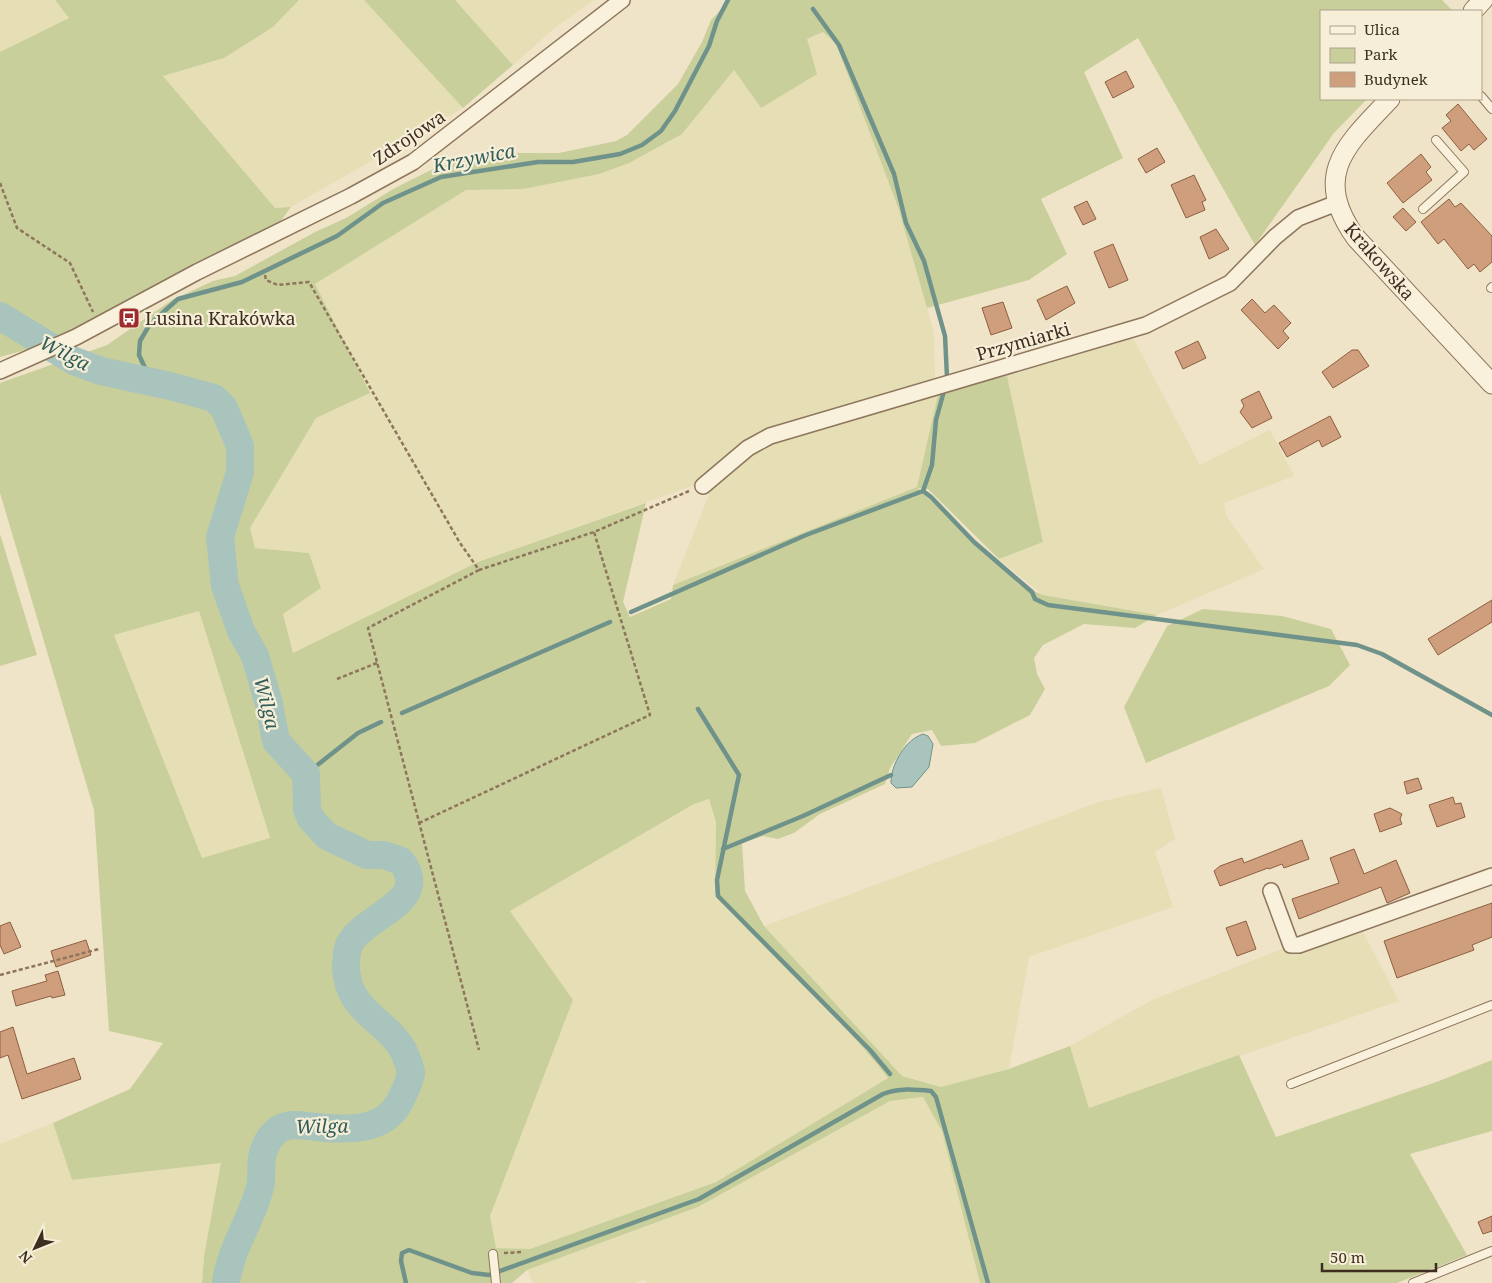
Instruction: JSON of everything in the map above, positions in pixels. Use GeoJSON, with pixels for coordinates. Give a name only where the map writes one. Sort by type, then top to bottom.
{"type":"FeatureCollection","features":[{"type":"Feature","properties":{"kind":"street","name":"Zdrojowa"},"geometry":{"type":"LineString","coordinates":[[0,371],[76,337],[197,272],[352,196],[413,162],[622,0]]}},
{"type":"Feature","properties":{"kind":"street"},"geometry":{"type":"LineString","coordinates":[[1474,10],[1483,0]]}},
{"type":"Feature","properties":{"kind":"street","name":"Krakowska"},"geometry":{"type":"LineString","coordinates":[[1389,100],[1356,135],[1340,158],[1335,189],[1337,203],[1344,221],[1356,238],[1492,384]]}},
{"type":"Feature","properties":{"kind":"street","name":"Przymiarki"},"geometry":{"type":"LineString","coordinates":[[703,486],[748,448],[770,436],[1146,325],[1230,283],[1275,237],[1298,218],[1337,203]]}},
{"type":"Feature","properties":{"kind":"street"},"geometry":{"type":"LineString","coordinates":[[1271,891],[1291,945],[1299,945],[1492,876]]}},
{"type":"Feature","properties":{"kind":"lane"},"geometry":{"type":"LineString","coordinates":[[1482,97],[1492,109]]}},
{"type":"Feature","properties":{"kind":"lane"},"geometry":{"type":"LineString","coordinates":[[1423,209],[1464,172],[1436,140]]}},
{"type":"Feature","properties":{"kind":"lane"},"geometry":{"type":"LineString","coordinates":[[1291,1084],[1492,1005]]}},
{"type":"Feature","properties":{"kind":"lane"},"geometry":{"type":"LineString","coordinates":[[1413,1283],[1492,1251]]}},
{"type":"Feature","properties":{"kind":"lane"},"geometry":{"type":"LineString","coordinates":[[493,1254],[495,1278]]}},
{"type":"Feature","properties":{"kind":"path"},"geometry":{"type":"LineString","coordinates":[[0,183],[17,228],[70,263],[99,325]]}},
{"type":"Feature","properties":{"kind":"path"},"geometry":{"type":"LineString","coordinates":[[265,275],[266,280],[278,285],[309,282],[460,543],[479,570]]}},
{"type":"Feature","properties":{"kind":"path"},"geometry":{"type":"LineString","coordinates":[[480,1050],[368,628],[479,570],[594,532],[671,496],[703,486]]}},
{"type":"Feature","properties":{"kind":"path"},"geometry":{"type":"LineString","coordinates":[[419,822],[650,715],[594,532]]}},
{"type":"Feature","properties":{"kind":"path"},"geometry":{"type":"LineString","coordinates":[[336,679],[377,663]]}},
{"type":"Feature","properties":{"kind":"path"},"geometry":{"type":"LineString","coordinates":[[0,975],[99,949]]}},
{"type":"Feature","properties":{"kind":"path"},"geometry":{"type":"LineString","coordinates":[[493,1254],[523,1252]]}},
{"type":"Feature","properties":{"kind":"shaded area"},"geometry":{"type":"Polygon","coordinates":[[[0,0],[55,0],[69,18],[0,52],[0,0]]]}},
{"type":"Feature","properties":{"kind":"shaded area"},"geometry":{"type":"Polygon","coordinates":[[[299,0],[364,0],[463,108],[291,207],[275,208],[163,76],[224,58],[273,27],[299,0]]]}},
{"type":"Feature","properties":{"kind":"shaded area"},"geometry":{"type":"Polygon","coordinates":[[[455,0],[594,0],[556,27],[513,65],[455,0]]]}},
{"type":"Feature","properties":{"kind":"shaded area"},"geometry":{"type":"Polygon","coordinates":[[[823,32],[836,44],[898,207],[934,332],[935,379],[773,429],[698,484],[478,562],[293,653],[283,614],[321,588],[309,553],[255,548],[250,528],[316,418],[370,393],[314,284],[466,190],[523,189],[682,134],[734,70],[761,108],[807,39],[823,32]]]}},
{"type":"Feature","properties":{"kind":"shaded area"},"geometry":{"type":"Polygon","coordinates":[[[1133,338],[1200,465],[1270,430],[1294,476],[1224,503],[1226,515],[1264,569],[1157,615],[1043,595],[999,559],[1043,542],[1007,376],[1133,338]]]}},
{"type":"Feature","properties":{"kind":"shaded area"},"geometry":{"type":"Polygon","coordinates":[[[939,390],[917,487],[673,585],[714,482],[744,457],[772,440],[939,390]]]}},
{"type":"Feature","properties":{"kind":"shaded area"},"geometry":{"type":"Polygon","coordinates":[[[199,611],[270,839],[202,858],[114,635],[199,611]]]}},
{"type":"Feature","properties":{"kind":"shaded area"},"geometry":{"type":"Polygon","coordinates":[[[1161,788],[1175,839],[1155,852],[1173,907],[1029,957],[1009,1069],[941,1087],[902,1076],[764,926],[1099,802],[1161,788]]]}},
{"type":"Feature","properties":{"kind":"shaded area"},"geometry":{"type":"Polygon","coordinates":[[[709,799],[716,822],[715,894],[865,1049],[888,1078],[716,1182],[530,1249],[496,1248],[490,1216],[573,1000],[510,911],[694,804],[709,799]]]}},
{"type":"Feature","properties":{"kind":"shaded area"},"geometry":{"type":"Polygon","coordinates":[[[1361,928],[1399,1001],[1089,1108],[1070,1046],[1152,1000],[1284,948],[1301,951],[1361,928]]]}},
{"type":"Feature","properties":{"kind":"shaded area"},"geometry":{"type":"Polygon","coordinates":[[[923,1097],[942,1131],[980,1283],[646,1283],[645,1279],[635,1283],[533,1283],[527,1270],[698,1207],[890,1101],[923,1097]]]}},
{"type":"Feature","properties":{"kind":"shaded area"},"geometry":{"type":"Polygon","coordinates":[[[53,1123],[72,1180],[222,1163],[204,1256],[202,1283],[0,1283],[0,1144],[53,1123]]]}},
{"type":"Feature","properties":{"kind":"green space"},"geometry":{"type":"Polygon","coordinates":[[[55,0],[299,0],[273,27],[224,58],[163,76],[275,208],[291,207],[280,222],[178,273],[47,344],[0,357],[0,52],[69,18],[55,0]]]}},
{"type":"Feature","properties":{"kind":"green space"},"geometry":{"type":"Polygon","coordinates":[[[364,0],[455,0],[513,65],[463,108],[364,0]]]}},
{"type":"Feature","properties":{"kind":"green space"},"geometry":{"type":"Polygon","coordinates":[[[730,0],[1442,0],[1452,10],[1320,10],[1320,100],[1366,100],[1334,133],[1255,245],[1138,38],[1084,72],[1123,158],[1041,199],[1067,254],[1029,280],[927,308],[898,207],[836,44],[823,32],[807,39],[817,74],[761,108],[734,70],[682,134],[629,163],[599,174],[523,189],[466,190],[315,284],[370,393],[316,418],[250,528],[255,548],[309,553],[321,588],[283,614],[293,653],[478,562],[646,503],[623,602],[630,617],[671,599],[673,585],[917,487],[939,390],[1007,376],[1043,542],[999,559],[928,489],[918,488],[1020,585],[1043,595],[1157,615],[1135,628],[1084,624],[1043,645],[1034,658],[1037,674],[1045,689],[1030,715],[975,743],[941,746],[932,730],[912,734],[890,768],[885,784],[820,814],[794,833],[778,839],[763,836],[742,843],[745,891],[764,926],[902,1076],[941,1087],[1009,1069],[1070,1046],[1089,1108],[1239,1055],[1276,1137],[1439,1081],[1492,1060],[1492,1131],[1410,1154],[1467,1255],[1397,1283],[980,1283],[942,1131],[923,1097],[890,1101],[698,1207],[527,1270],[512,1283],[202,1283],[204,1256],[221,1163],[72,1180],[53,1123],[130,1089],[163,1043],[109,1031],[94,810],[0,493],[0,383],[107,345],[172,300],[213,281],[235,276],[315,232],[346,218],[395,188],[435,168],[491,153],[559,153],[616,141],[627,135],[678,84],[702,42],[711,20],[730,0]],[[199,611],[114,635],[202,858],[270,838],[199,611]],[[709,799],[694,804],[510,911],[573,1000],[490,1216],[496,1248],[530,1249],[716,1182],[888,1078],[847,1030],[715,894],[716,822],[709,799]]]}},
{"type":"Feature","properties":{"kind":"green space"},"geometry":{"type":"Polygon","coordinates":[[[0,534],[37,655],[0,666],[0,534]]]}},
{"type":"Feature","properties":{"kind":"green space"},"geometry":{"type":"Polygon","coordinates":[[[1203,609],[1282,616],[1331,629],[1350,665],[1329,686],[1146,763],[1124,707],[1167,626],[1203,609]]]}},
{"type":"Feature","properties":{"kind":"water"},"geometry":{"type":"Polygon","coordinates":[[[923,734],[928,736],[933,744],[929,767],[912,787],[896,788],[891,783],[896,761],[910,742],[923,734]]]}},
{"type":"Feature","properties":{"kind":"building"},"geometry":{"type":"Polygon","coordinates":[[[1126,71],[1134,87],[1113,98],[1105,82],[1126,71]]]}},
{"type":"Feature","properties":{"kind":"building"},"geometry":{"type":"Polygon","coordinates":[[[1458,104],[1487,139],[1474,150],[1469,144],[1461,151],[1442,128],[1451,121],[1446,115],[1458,104]]]}},
{"type":"Feature","properties":{"kind":"building"},"geometry":{"type":"Polygon","coordinates":[[[1157,148],[1165,162],[1146,173],[1138,159],[1157,148]]]}},
{"type":"Feature","properties":{"kind":"building"},"geometry":{"type":"Polygon","coordinates":[[[1421,154],[1431,167],[1426,172],[1432,180],[1403,203],[1387,183],[1421,154]]]}},
{"type":"Feature","properties":{"kind":"building"},"geometry":{"type":"Polygon","coordinates":[[[1194,175],[1206,200],[1202,202],[1205,210],[1186,218],[1171,185],[1194,175]]]}},
{"type":"Feature","properties":{"kind":"building"},"geometry":{"type":"Polygon","coordinates":[[[1449,199],[1455,207],[1461,203],[1492,236],[1492,262],[1480,272],[1474,264],[1468,269],[1444,239],[1438,244],[1421,222],[1449,199]]]}},
{"type":"Feature","properties":{"kind":"building"},"geometry":{"type":"Polygon","coordinates":[[[1087,201],[1096,219],[1083,225],[1074,207],[1087,201]]]}},
{"type":"Feature","properties":{"kind":"building"},"geometry":{"type":"Polygon","coordinates":[[[1403,208],[1416,222],[1406,231],[1393,217],[1403,208]]]}},
{"type":"Feature","properties":{"kind":"building"},"geometry":{"type":"Polygon","coordinates":[[[1216,229],[1229,249],[1209,259],[1200,237],[1216,229]]]}},
{"type":"Feature","properties":{"kind":"building"},"geometry":{"type":"Polygon","coordinates":[[[1113,244],[1128,280],[1109,288],[1094,252],[1113,244]]]}},
{"type":"Feature","properties":{"kind":"building"},"geometry":{"type":"Polygon","coordinates":[[[1067,286],[1075,303],[1046,320],[1037,300],[1067,286]]]}},
{"type":"Feature","properties":{"kind":"building"},"geometry":{"type":"Polygon","coordinates":[[[1252,299],[1265,313],[1274,305],[1291,323],[1283,331],[1289,338],[1278,349],[1241,310],[1252,299]]]}},
{"type":"Feature","properties":{"kind":"building"},"geometry":{"type":"Polygon","coordinates":[[[1003,302],[1012,328],[991,335],[982,308],[1003,302]]]}},
{"type":"Feature","properties":{"kind":"building"},"geometry":{"type":"Polygon","coordinates":[[[1198,341],[1206,358],[1183,369],[1175,352],[1198,341]]]}},
{"type":"Feature","properties":{"kind":"building"},"geometry":{"type":"Polygon","coordinates":[[[1352,350],[1358,350],[1369,366],[1333,388],[1322,372],[1352,350]]]}},
{"type":"Feature","properties":{"kind":"building"},"geometry":{"type":"Polygon","coordinates":[[[1259,391],[1272,418],[1252,428],[1240,412],[1244,406],[1241,400],[1259,391]]]}},
{"type":"Feature","properties":{"kind":"building"},"geometry":{"type":"Polygon","coordinates":[[[1330,416],[1341,437],[1322,447],[1319,440],[1287,457],[1279,443],[1330,416]]]}},
{"type":"Feature","properties":{"kind":"building"},"geometry":{"type":"Polygon","coordinates":[[[1492,600],[1492,622],[1438,655],[1428,639],[1492,600]]]}},
{"type":"Feature","properties":{"kind":"building"},"geometry":{"type":"Polygon","coordinates":[[[1418,778],[1422,789],[1407,794],[1404,782],[1418,778]]]}},
{"type":"Feature","properties":{"kind":"building"},"geometry":{"type":"Polygon","coordinates":[[[1453,797],[1455,804],[1461,803],[1465,817],[1437,827],[1429,805],[1453,797]]]}},
{"type":"Feature","properties":{"kind":"building"},"geometry":{"type":"Polygon","coordinates":[[[1390,808],[1402,814],[1400,819],[1402,824],[1380,832],[1374,814],[1390,808]]]}},
{"type":"Feature","properties":{"kind":"building"},"geometry":{"type":"Polygon","coordinates":[[[1302,840],[1309,859],[1284,868],[1282,864],[1268,868],[1220,886],[1214,871],[1220,866],[1242,858],[1244,863],[1302,840]]]}},
{"type":"Feature","properties":{"kind":"building"},"geometry":{"type":"Polygon","coordinates":[[[1354,849],[1364,874],[1396,860],[1410,893],[1387,903],[1381,887],[1299,919],[1292,899],[1339,883],[1330,858],[1354,849]]]}},
{"type":"Feature","properties":{"kind":"building"},"geometry":{"type":"Polygon","coordinates":[[[1492,903],[1492,937],[1472,945],[1474,950],[1397,978],[1384,941],[1492,903]]]}},
{"type":"Feature","properties":{"kind":"building"},"geometry":{"type":"Polygon","coordinates":[[[1246,921],[1256,949],[1237,956],[1226,928],[1246,921]]]}},
{"type":"Feature","properties":{"kind":"building"},"geometry":{"type":"Polygon","coordinates":[[[10,922],[21,947],[4,954],[0,945],[0,926],[10,922]]]}},
{"type":"Feature","properties":{"kind":"building"},"geometry":{"type":"Polygon","coordinates":[[[86,940],[91,955],[56,967],[51,951],[86,940]]]}},
{"type":"Feature","properties":{"kind":"building"},"geometry":{"type":"Polygon","coordinates":[[[58,971],[65,995],[52,998],[51,996],[16,1006],[12,991],[47,981],[45,975],[58,971]]]}},
{"type":"Feature","properties":{"kind":"building"},"geometry":{"type":"Polygon","coordinates":[[[13,1027],[27,1074],[74,1058],[81,1079],[22,1099],[8,1055],[0,1058],[0,1032],[13,1027]]]}},
{"type":"Feature","properties":{"kind":"building"},"geometry":{"type":"Polygon","coordinates":[[[1492,1216],[1492,1231],[1483,1234],[1478,1222],[1492,1216]]]}},
{"type":"Feature","properties":{"kind":"waterway","name":"Krzywica"},"geometry":{"type":"LineString","coordinates":[[152,383],[139,355],[140,341],[150,324],[178,299],[242,282],[337,236],[383,203],[441,177],[538,162],[573,162],[620,154],[642,145],[661,131],[675,111],[709,46],[717,21],[728,0]]}},
{"type":"Feature","properties":{"kind":"waterway"},"geometry":{"type":"LineString","coordinates":[[813,9],[839,45],[894,174],[906,223],[924,261],[945,336],[947,377]]}},
{"type":"Feature","properties":{"kind":"waterway","name":"Wilga"},"geometry":{"type":"LineString","coordinates":[[0,316],[74,361],[101,371],[214,398],[224,408],[240,446],[240,472],[220,537],[225,586],[241,631],[255,656],[269,704],[276,741],[306,774],[307,809],[311,819],[327,836],[367,855],[384,855],[401,861],[409,875],[408,888],[402,898],[392,908],[357,934],[349,945],[346,962],[349,984],[355,998],[394,1037],[402,1048],[411,1072],[405,1091],[393,1111],[385,1119],[375,1124],[340,1129],[293,1125],[283,1127],[274,1133],[265,1147],[261,1163],[260,1187],[232,1257],[226,1283]]}},
{"type":"Feature","properties":{"kind":"waterway"},"geometry":{"type":"LineString","coordinates":[[631,612],[806,535],[923,491],[932,465],[936,420],[944,391]]}},
{"type":"Feature","properties":{"kind":"waterway"},"geometry":{"type":"LineString","coordinates":[[923,491],[974,542],[1032,592],[1035,599],[1048,605],[1357,645],[1382,654],[1492,715]]}},
{"type":"Feature","properties":{"kind":"waterway"},"geometry":{"type":"LineString","coordinates":[[402,713],[610,622]]}},
{"type":"Feature","properties":{"kind":"waterway"},"geometry":{"type":"LineString","coordinates":[[698,709],[739,775],[717,880],[718,896],[870,1050],[890,1074]]}},
{"type":"Feature","properties":{"kind":"waterway"},"geometry":{"type":"LineString","coordinates":[[306,774],[358,733],[381,722]]}},
{"type":"Feature","properties":{"kind":"waterway"},"geometry":{"type":"LineString","coordinates":[[723,849],[803,816],[891,775]]}},
{"type":"Feature","properties":{"kind":"waterway"},"geometry":{"type":"LineString","coordinates":[[406,1283],[401,1261],[402,1253],[409,1250],[472,1273],[489,1275],[699,1199],[883,1094],[913,1089],[931,1091],[936,1097],[988,1283]]}},
{"type":"Feature","properties":{"kind":"place","name":"Lusina Krakówka"},"geometry":{"type":"Point","coordinates":[129,318]}}]}
